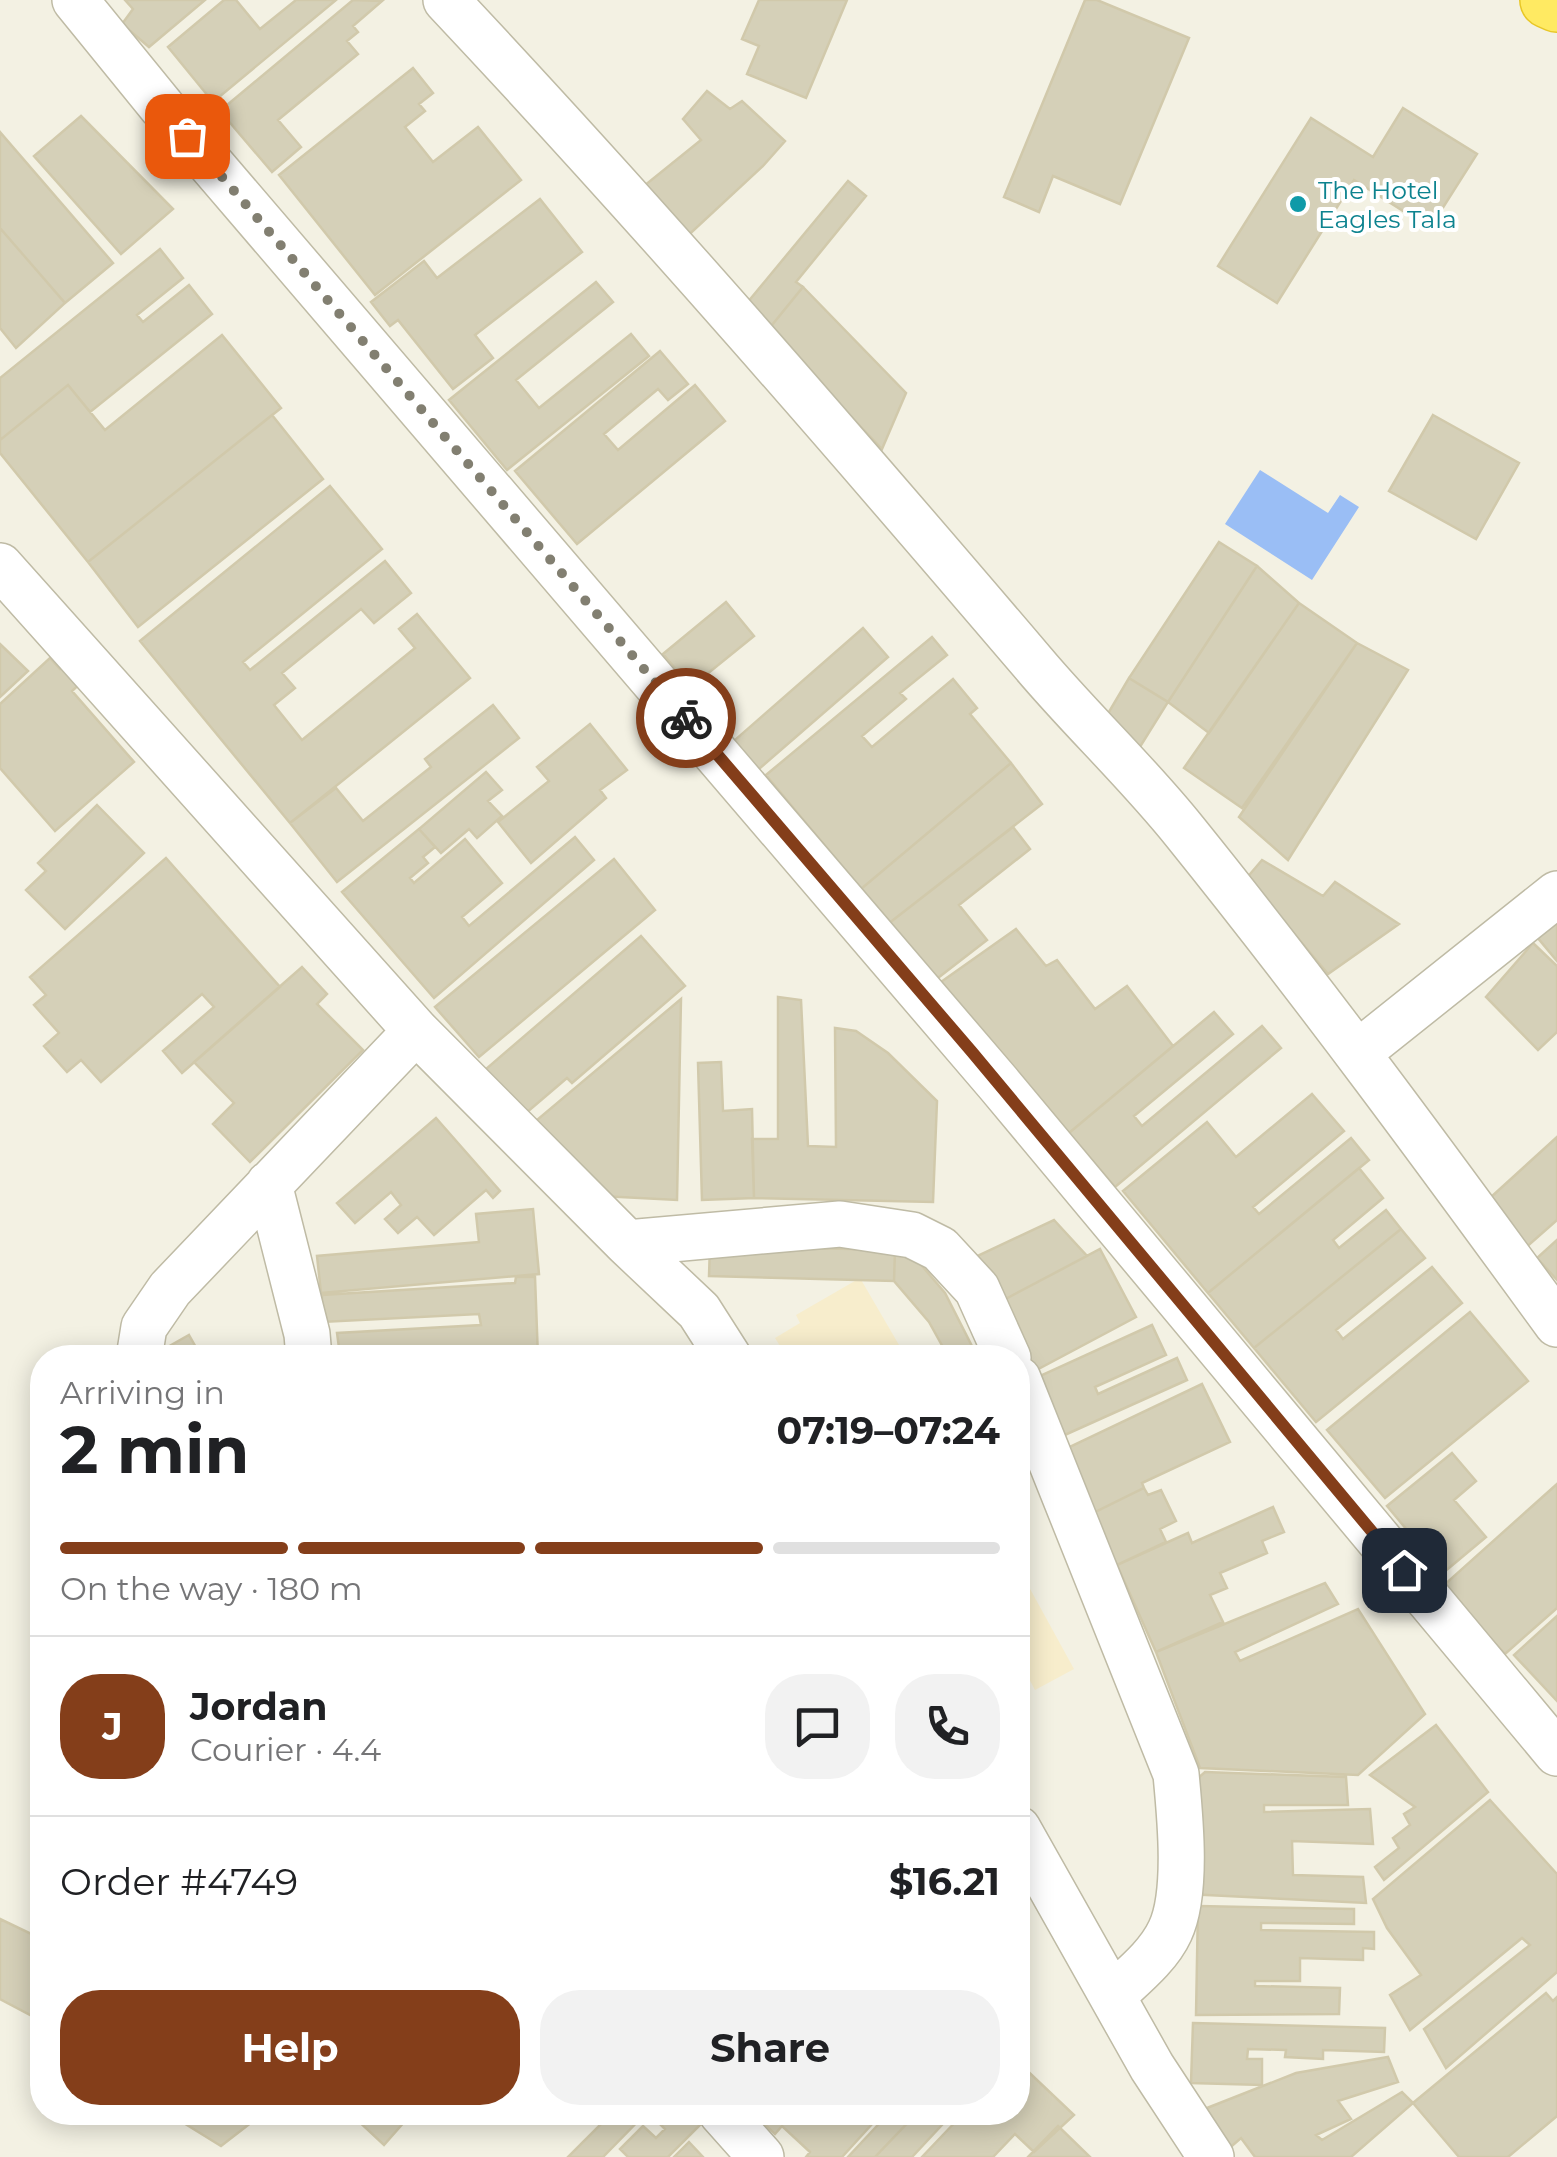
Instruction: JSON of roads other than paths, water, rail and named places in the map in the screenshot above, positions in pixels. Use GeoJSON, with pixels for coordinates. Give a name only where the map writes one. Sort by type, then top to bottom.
{"type":"FeatureCollection","features":[{"type":"Feature","properties":{"kind":"highway"},"geometry":{"type":"LineString","coordinates":[[1548,0],[1557,4]]}},
{"type":"Feature","properties":{"kind":"street"},"geometry":{"type":"LineString","coordinates":[[76,0],[162,106],[1010,1098],[1557,1753]]}},
{"type":"Feature","properties":{"kind":"street"},"geometry":{"type":"LineString","coordinates":[[446,0],[597,161],[1044,676],[1182,827],[1358,1052],[1557,1324]]}},
{"type":"Feature","properties":{"kind":"street"},"geometry":{"type":"LineString","coordinates":[[0,566],[416,1031],[626,1243],[699,1311],[721,1345]]}},
{"type":"Feature","properties":{"kind":"street"},"geometry":{"type":"LineString","coordinates":[[1358,1052],[1557,894]]}},
{"type":"Feature","properties":{"kind":"street"},"geometry":{"type":"LineString","coordinates":[[141,1345],[144,1327],[170,1289],[416,1031]]}},
{"type":"Feature","properties":{"kind":"street"},"geometry":{"type":"LineString","coordinates":[[269,1184],[307,1345]]}},
{"type":"Feature","properties":{"kind":"street"},"geometry":{"type":"LineString","coordinates":[[626,1243],[840,1224],[912,1235],[940,1249],[978,1289],[1002,1345]]}},
{"type":"Feature","properties":{"kind":"street"},"geometry":{"type":"LineString","coordinates":[[1030,1408],[1176,1774],[1182,1832],[1177,1905],[1170,1930],[1154,1956],[1112,1996]]}},
{"type":"Feature","properties":{"kind":"street"},"geometry":{"type":"LineString","coordinates":[[1030,1849],[1152,2067],[1212,2157]]}},
{"type":"Feature","properties":{"kind":"street"},"geometry":{"type":"LineString","coordinates":[[733,2125],[761,2157]]}},
{"type":"Feature","properties":{"kind":"water"},"geometry":{"type":"Polygon","coordinates":[[[1260,470],[1328,513],[1340,495],[1359,507],[1312,580],[1225,524],[1260,470]]]}},
{"type":"Feature","properties":{"kind":"place","name":"The Hotel Eagles Tala"},"geometry":{"type":"Point","coordinates":[1298,204]}}]}
